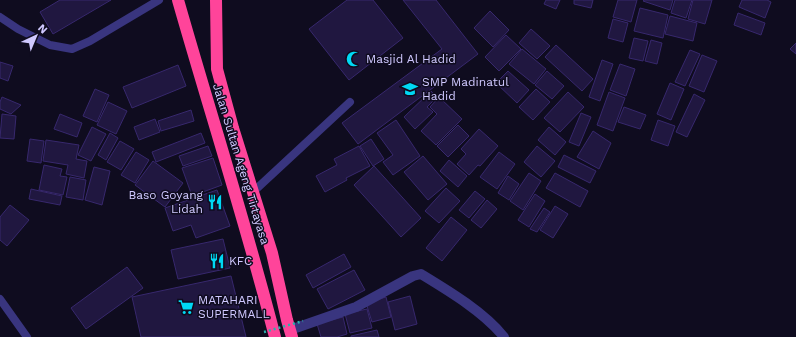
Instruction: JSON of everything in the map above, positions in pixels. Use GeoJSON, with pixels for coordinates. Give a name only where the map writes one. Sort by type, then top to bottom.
{"type":"FeatureCollection","features":[{"type":"Feature","properties":{"kind":"highway","name":"Jalan Sultan Ageng Tirtayasa"},"geometry":{"type":"LineString","coordinates":[[178,0],[219,144],[255,259],[270,335]]}},
{"type":"Feature","properties":{"kind":"highway","name":"Jalan Sultan Ageng Tirtayasa"},"geometry":{"type":"LineString","coordinates":[[216,0],[217,69],[233,128],[272,253],[291,333]]}},
{"type":"Feature","properties":{"kind":"street"},"geometry":{"type":"LineString","coordinates":[[291,333],[356,307],[413,276],[422,274],[452,293],[496,327],[504,337]]}},
{"type":"Feature","properties":{"kind":"lane"},"geometry":{"type":"LineString","coordinates":[[0,17],[50,45],[72,49],[90,41],[159,0]]}},
{"type":"Feature","properties":{"kind":"lane"},"geometry":{"type":"LineString","coordinates":[[253,192],[350,102]]}},
{"type":"Feature","properties":{"kind":"lane"},"geometry":{"type":"LineString","coordinates":[[0,299],[27,337]]}},
{"type":"Feature","properties":{"kind":"path"},"geometry":{"type":"LineString","coordinates":[[270,335],[303,321]]}},
{"type":"Feature","properties":{"kind":"building"},"geometry":{"type":"Polygon","coordinates":[[[60,0],[111,0],[53,34],[40,12],[60,0]]]}},
{"type":"Feature","properties":{"kind":"building","name":"Masjid Al Hadid"},"geometry":{"type":"Polygon","coordinates":[[[347,0],[373,0],[403,38],[349,80],[309,29],[347,0]]]}},
{"type":"Feature","properties":{"kind":"building","name":"SMP Madinatul Hadid"},"geometry":{"type":"Polygon","coordinates":[[[403,0],[436,0],[478,54],[358,144],[342,123],[442,49],[403,0]]]}},
{"type":"Feature","properties":{"kind":"building"},"geometry":{"type":"Polygon","coordinates":[[[546,0],[560,0],[556,9],[544,4],[546,0]]]}},
{"type":"Feature","properties":{"kind":"building"},"geometry":{"type":"Polygon","coordinates":[[[574,0],[593,0],[591,8],[574,4],[574,0]]]}},
{"type":"Feature","properties":{"kind":"building"},"geometry":{"type":"Polygon","coordinates":[[[618,0],[637,0],[631,22],[613,17],[618,0]]]}},
{"type":"Feature","properties":{"kind":"building"},"geometry":{"type":"Polygon","coordinates":[[[673,0],[670,10],[643,1],[673,0]]]}},
{"type":"Feature","properties":{"kind":"building"},"geometry":{"type":"Polygon","coordinates":[[[675,0],[692,0],[686,18],[671,13],[675,0]]]}},
{"type":"Feature","properties":{"kind":"building"},"geometry":{"type":"Polygon","coordinates":[[[693,0],[712,0],[705,24],[688,19],[693,0]]]}},
{"type":"Feature","properties":{"kind":"building"},"geometry":{"type":"Polygon","coordinates":[[[742,0],[767,0],[771,2],[765,18],[739,7],[742,0]]]}},
{"type":"Feature","properties":{"kind":"building"},"geometry":{"type":"Polygon","coordinates":[[[640,8],[668,15],[663,38],[634,31],[640,8]]]}},
{"type":"Feature","properties":{"kind":"building"},"geometry":{"type":"Polygon","coordinates":[[[490,11],[509,30],[493,47],[474,28],[490,11]]]}},
{"type":"Feature","properties":{"kind":"building"},"geometry":{"type":"Polygon","coordinates":[[[738,13],[765,23],[761,35],[734,25],[738,13]]]}},
{"type":"Feature","properties":{"kind":"building"},"geometry":{"type":"Polygon","coordinates":[[[670,16],[697,23],[693,41],[665,34],[670,16]]]}},
{"type":"Feature","properties":{"kind":"building"},"geometry":{"type":"Polygon","coordinates":[[[613,19],[628,23],[623,42],[608,38],[613,19]]]}},
{"type":"Feature","properties":{"kind":"building"},"geometry":{"type":"Polygon","coordinates":[[[531,29],[550,46],[537,59],[519,43],[531,29]]]}},
{"type":"Feature","properties":{"kind":"building"},"geometry":{"type":"Polygon","coordinates":[[[506,35],[521,49],[499,71],[485,57],[506,35]]]}},
{"type":"Feature","properties":{"kind":"building"},"geometry":{"type":"Polygon","coordinates":[[[634,38],[648,41],[643,61],[629,58],[634,38]]]}},
{"type":"Feature","properties":{"kind":"building"},"geometry":{"type":"Polygon","coordinates":[[[651,40],[662,43],[657,64],[645,61],[651,40]]]}},
{"type":"Feature","properties":{"kind":"building"},"geometry":{"type":"Polygon","coordinates":[[[796,43],[796,54],[790,49],[796,43]]]}},
{"type":"Feature","properties":{"kind":"building"},"geometry":{"type":"Polygon","coordinates":[[[556,45],[593,79],[582,91],[545,57],[556,45]]]}},
{"type":"Feature","properties":{"kind":"building"},"geometry":{"type":"Polygon","coordinates":[[[522,49],[546,69],[534,84],[509,64],[522,49]]]}},
{"type":"Feature","properties":{"kind":"building"},"geometry":{"type":"Polygon","coordinates":[[[690,50],[700,54],[685,86],[675,82],[690,50]]]}},
{"type":"Feature","properties":{"kind":"building"},"geometry":{"type":"Polygon","coordinates":[[[702,55],[717,61],[704,92],[689,86],[702,55]]]}},
{"type":"Feature","properties":{"kind":"building"},"geometry":{"type":"Polygon","coordinates":[[[602,60],[613,64],[600,101],[589,97],[602,60]]]}},
{"type":"Feature","properties":{"kind":"building"},"geometry":{"type":"Polygon","coordinates":[[[0,62],[13,66],[8,81],[0,78],[0,62]]]}},
{"type":"Feature","properties":{"kind":"building"},"geometry":{"type":"Polygon","coordinates":[[[620,64],[635,69],[626,96],[610,90],[620,64]]]}},
{"type":"Feature","properties":{"kind":"building"},"geometry":{"type":"Polygon","coordinates":[[[178,65],[186,86],[132,108],[123,87],[178,65]]]}},
{"type":"Feature","properties":{"kind":"building"},"geometry":{"type":"Polygon","coordinates":[[[508,71],[529,90],[517,103],[496,83],[508,71]]]}},
{"type":"Feature","properties":{"kind":"building"},"geometry":{"type":"Polygon","coordinates":[[[547,71],[564,86],[552,99],[535,85],[547,71]]]}},
{"type":"Feature","properties":{"kind":"building"},"geometry":{"type":"Polygon","coordinates":[[[670,83],[684,89],[671,120],[657,114],[670,83]]]}},
{"type":"Feature","properties":{"kind":"building"},"geometry":{"type":"Polygon","coordinates":[[[95,89],[109,95],[97,122],[83,116],[95,89]]]}},
{"type":"Feature","properties":{"kind":"building"},"geometry":{"type":"Polygon","coordinates":[[[536,89],[550,102],[533,120],[519,107],[536,89]]]}},
{"type":"Feature","properties":{"kind":"building"},"geometry":{"type":"Polygon","coordinates":[[[431,91],[437,97],[427,107],[433,112],[415,129],[404,117],[431,91]]]}},
{"type":"Feature","properties":{"kind":"building"},"geometry":{"type":"Polygon","coordinates":[[[568,92],[584,107],[560,132],[544,118],[568,92]]]}},
{"type":"Feature","properties":{"kind":"building"},"geometry":{"type":"Polygon","coordinates":[[[609,92],[625,98],[613,131],[597,125],[609,92]]]}},
{"type":"Feature","properties":{"kind":"building"},"geometry":{"type":"Polygon","coordinates":[[[694,94],[705,100],[687,137],[676,132],[694,94]]]}},
{"type":"Feature","properties":{"kind":"building"},"geometry":{"type":"Polygon","coordinates":[[[2,97],[21,105],[11,114],[0,109],[2,97]]]}},
{"type":"Feature","properties":{"kind":"building"},"geometry":{"type":"Polygon","coordinates":[[[439,97],[462,119],[436,145],[421,131],[437,114],[430,107],[439,97]]]}},
{"type":"Feature","properties":{"kind":"building"},"geometry":{"type":"Polygon","coordinates":[[[108,102],[127,111],[116,134],[97,125],[108,102]]]}},
{"type":"Feature","properties":{"kind":"building"},"geometry":{"type":"Polygon","coordinates":[[[624,107],[646,115],[640,129],[618,122],[624,107]]]}},
{"type":"Feature","properties":{"kind":"building"},"geometry":{"type":"Polygon","coordinates":[[[191,110],[194,121],[161,131],[158,121],[191,110]]]}},
{"type":"Feature","properties":{"kind":"building"},"geometry":{"type":"Polygon","coordinates":[[[581,113],[591,117],[579,146],[569,142],[581,113]]]}},
{"type":"Feature","properties":{"kind":"building"},"geometry":{"type":"Polygon","coordinates":[[[2,114],[16,116],[14,139],[0,138],[2,114]]]}},
{"type":"Feature","properties":{"kind":"building"},"geometry":{"type":"Polygon","coordinates":[[[60,114],[82,123],[77,137],[54,129],[60,114]]]}},
{"type":"Feature","properties":{"kind":"building"},"geometry":{"type":"Polygon","coordinates":[[[155,119],[160,132],[139,140],[134,127],[155,119]]]}},
{"type":"Feature","properties":{"kind":"building"},"geometry":{"type":"Polygon","coordinates":[[[396,120],[420,156],[393,175],[383,162],[393,155],[377,133],[396,120]]]}},
{"type":"Feature","properties":{"kind":"building"},"geometry":{"type":"Polygon","coordinates":[[[658,120],[675,126],[668,146],[651,140],[658,120]]]}},
{"type":"Feature","properties":{"kind":"building"},"geometry":{"type":"Polygon","coordinates":[[[458,125],[469,136],[448,157],[437,146],[458,125]]]}},
{"type":"Feature","properties":{"kind":"building"},"geometry":{"type":"Polygon","coordinates":[[[92,127],[106,134],[91,161],[78,155],[92,127]]]}},
{"type":"Feature","properties":{"kind":"building"},"geometry":{"type":"Polygon","coordinates":[[[549,127],[566,142],[555,155],[538,140],[549,127]]]}},
{"type":"Feature","properties":{"kind":"building"},"geometry":{"type":"Polygon","coordinates":[[[479,129],[498,146],[480,166],[478,165],[469,175],[457,164],[466,154],[461,149],[479,129]]]}},
{"type":"Feature","properties":{"kind":"building"},"geometry":{"type":"Polygon","coordinates":[[[593,131],[611,143],[599,169],[577,157],[593,131]]]}},
{"type":"Feature","properties":{"kind":"building"},"geometry":{"type":"Polygon","coordinates":[[[110,133],[118,138],[106,160],[98,155],[110,133]]]}},
{"type":"Feature","properties":{"kind":"building"},"geometry":{"type":"Polygon","coordinates":[[[201,133],[205,143],[156,162],[152,152],[201,133]]]}},
{"type":"Feature","properties":{"kind":"building"},"geometry":{"type":"Polygon","coordinates":[[[30,139],[44,141],[41,163],[27,161],[30,139]]]}},
{"type":"Feature","properties":{"kind":"building"},"geometry":{"type":"Polygon","coordinates":[[[371,139],[384,159],[373,166],[360,146],[371,139]]]}},
{"type":"Feature","properties":{"kind":"building"},"geometry":{"type":"Polygon","coordinates":[[[46,140],[79,145],[76,159],[87,161],[84,178],[66,174],[68,165],[43,161],[46,140]]]}},
{"type":"Feature","properties":{"kind":"building"},"geometry":{"type":"Polygon","coordinates":[[[120,141],[134,149],[121,170],[107,162],[120,141]]]}},
{"type":"Feature","properties":{"kind":"building"},"geometry":{"type":"Polygon","coordinates":[[[208,146],[212,156],[183,166],[179,156],[208,146]]]}},
{"type":"Feature","properties":{"kind":"building"},"geometry":{"type":"Polygon","coordinates":[[[359,146],[370,166],[346,178],[347,180],[325,192],[316,176],[337,165],[334,159],[359,146]]]}},
{"type":"Feature","properties":{"kind":"building"},"geometry":{"type":"Polygon","coordinates":[[[537,146],[555,161],[541,177],[524,162],[537,146]]]}},
{"type":"Feature","properties":{"kind":"building"},"geometry":{"type":"Polygon","coordinates":[[[136,152],[149,160],[135,183],[121,175],[136,152]]]}},
{"type":"Feature","properties":{"kind":"building"},"geometry":{"type":"Polygon","coordinates":[[[499,152],[515,164],[497,189],[480,177],[499,152]]]}},
{"type":"Feature","properties":{"kind":"building"},"geometry":{"type":"Polygon","coordinates":[[[564,155],[596,171],[590,183],[558,167],[564,155]]]}},
{"type":"Feature","properties":{"kind":"building"},"geometry":{"type":"Polygon","coordinates":[[[423,156],[447,184],[428,200],[404,172],[423,156]]]}},
{"type":"Feature","properties":{"kind":"building"},"geometry":{"type":"Polygon","coordinates":[[[213,158],[222,185],[192,196],[182,168],[213,158]]]}},
{"type":"Feature","properties":{"kind":"building"},"geometry":{"type":"Polygon","coordinates":[[[449,160],[467,176],[458,187],[440,171],[449,160]]]}},
{"type":"Feature","properties":{"kind":"building"},"geometry":{"type":"Polygon","coordinates":[[[153,161],[183,183],[165,207],[135,185],[153,161]]]}},
{"type":"Feature","properties":{"kind":"building"},"geometry":{"type":"Polygon","coordinates":[[[44,165],[62,169],[60,176],[67,177],[63,195],[39,190],[44,165]]]}},
{"type":"Feature","properties":{"kind":"building"},"geometry":{"type":"Polygon","coordinates":[[[374,166],[421,218],[401,237],[354,185],[374,166]]]}},
{"type":"Feature","properties":{"kind":"building"},"geometry":{"type":"Polygon","coordinates":[[[94,167],[110,171],[102,205],[85,200],[94,167]]]}},
{"type":"Feature","properties":{"kind":"building"},"geometry":{"type":"Polygon","coordinates":[[[529,173],[541,181],[523,210],[510,201],[529,173]]]}},
{"type":"Feature","properties":{"kind":"building"},"geometry":{"type":"Polygon","coordinates":[[[555,173],[588,191],[580,207],[546,188],[555,173]]]}},
{"type":"Feature","properties":{"kind":"building"},"geometry":{"type":"Polygon","coordinates":[[[508,176],[519,184],[509,200],[498,193],[508,176]]]}},
{"type":"Feature","properties":{"kind":"building"},"geometry":{"type":"Polygon","coordinates":[[[70,177],[86,180],[83,200],[66,197],[70,177]]]}},
{"type":"Feature","properties":{"kind":"building"},"geometry":{"type":"Polygon","coordinates":[[[446,188],[460,201],[439,223],[425,211],[446,188]]]}},
{"type":"Feature","properties":{"kind":"building"},"geometry":{"type":"Polygon","coordinates":[[[31,189],[62,196],[60,205],[29,199],[31,189]]]}},
{"type":"Feature","properties":{"kind":"building"},"geometry":{"type":"Polygon","coordinates":[[[217,190],[230,226],[196,238],[191,225],[173,231],[165,208],[217,190]]]}},
{"type":"Feature","properties":{"kind":"building"},"geometry":{"type":"Polygon","coordinates":[[[475,191],[485,199],[469,218],[459,210],[475,191]]]}},
{"type":"Feature","properties":{"kind":"building"},"geometry":{"type":"Polygon","coordinates":[[[535,194],[545,201],[529,227],[518,220],[535,194]]]}},
{"type":"Feature","properties":{"kind":"building"},"geometry":{"type":"Polygon","coordinates":[[[487,200],[497,209],[481,228],[471,220],[487,200]]]}},
{"type":"Feature","properties":{"kind":"building"},"geometry":{"type":"Polygon","coordinates":[[[10,205],[29,220],[7,246],[0,240],[0,217],[10,205]]]}},
{"type":"Feature","properties":{"kind":"building"},"geometry":{"type":"Polygon","coordinates":[[[555,206],[568,214],[553,238],[540,230],[555,206]]]}},
{"type":"Feature","properties":{"kind":"building"},"geometry":{"type":"Polygon","coordinates":[[[544,208],[550,212],[537,232],[530,229],[544,208]]]}},
{"type":"Feature","properties":{"kind":"building"},"geometry":{"type":"Polygon","coordinates":[[[451,217],[467,230],[442,261],[426,248],[451,217]]]}},
{"type":"Feature","properties":{"kind":"building"},"geometry":{"type":"Polygon","coordinates":[[[223,239],[230,268],[178,279],[171,250],[223,239]]]}},
{"type":"Feature","properties":{"kind":"building"},"geometry":{"type":"Polygon","coordinates":[[[344,254],[351,267],[313,288],[306,275],[344,254]]]}},
{"type":"Feature","properties":{"kind":"building"},"geometry":{"type":"Polygon","coordinates":[[[127,267],[143,288],[86,329],[71,308],[127,267]]]}},
{"type":"Feature","properties":{"kind":"building"},"geometry":{"type":"Polygon","coordinates":[[[354,270],[365,290],[328,309],[317,289],[354,270]]]}},
{"type":"Feature","properties":{"kind":"building","name":"MATAHARI SUPERMALL"},"geometry":{"type":"Polygon","coordinates":[[[231,276],[246,337],[141,337],[132,297],[231,276]]]}},
{"type":"Feature","properties":{"kind":"building"},"geometry":{"type":"Polygon","coordinates":[[[410,296],[417,324],[395,330],[388,302],[410,296]]]}},
{"type":"Feature","properties":{"kind":"building"},"geometry":{"type":"Polygon","coordinates":[[[386,297],[391,317],[372,322],[366,303],[386,297]]]}},
{"type":"Feature","properties":{"kind":"building"},"geometry":{"type":"Polygon","coordinates":[[[367,309],[372,328],[350,333],[345,314],[367,309]]]}},
{"type":"Feature","properties":{"kind":"building"},"geometry":{"type":"Polygon","coordinates":[[[343,317],[347,334],[337,337],[321,337],[317,324],[343,317]]]}},
{"type":"Feature","properties":{"kind":"building"},"geometry":{"type":"Polygon","coordinates":[[[377,330],[379,337],[351,337],[351,336],[377,330]]]}},
{"type":"Feature","properties":{"kind":"place","name":"Masjid Al Hadid"},"geometry":{"type":"Point","coordinates":[354,59]}},
{"type":"Feature","properties":{"kind":"place","name":"SMP Madinatul Hadid"},"geometry":{"type":"Point","coordinates":[410,89]}},
{"type":"Feature","properties":{"kind":"place","name":"Baso Goyang Lidah"},"geometry":{"type":"Point","coordinates":[215,202]}},
{"type":"Feature","properties":{"kind":"place","name":"KFC"},"geometry":{"type":"Point","coordinates":[217,261]}},
{"type":"Feature","properties":{"kind":"place","name":"MATAHARI SUPERMALL"},"geometry":{"type":"Point","coordinates":[186,307]}}]}
